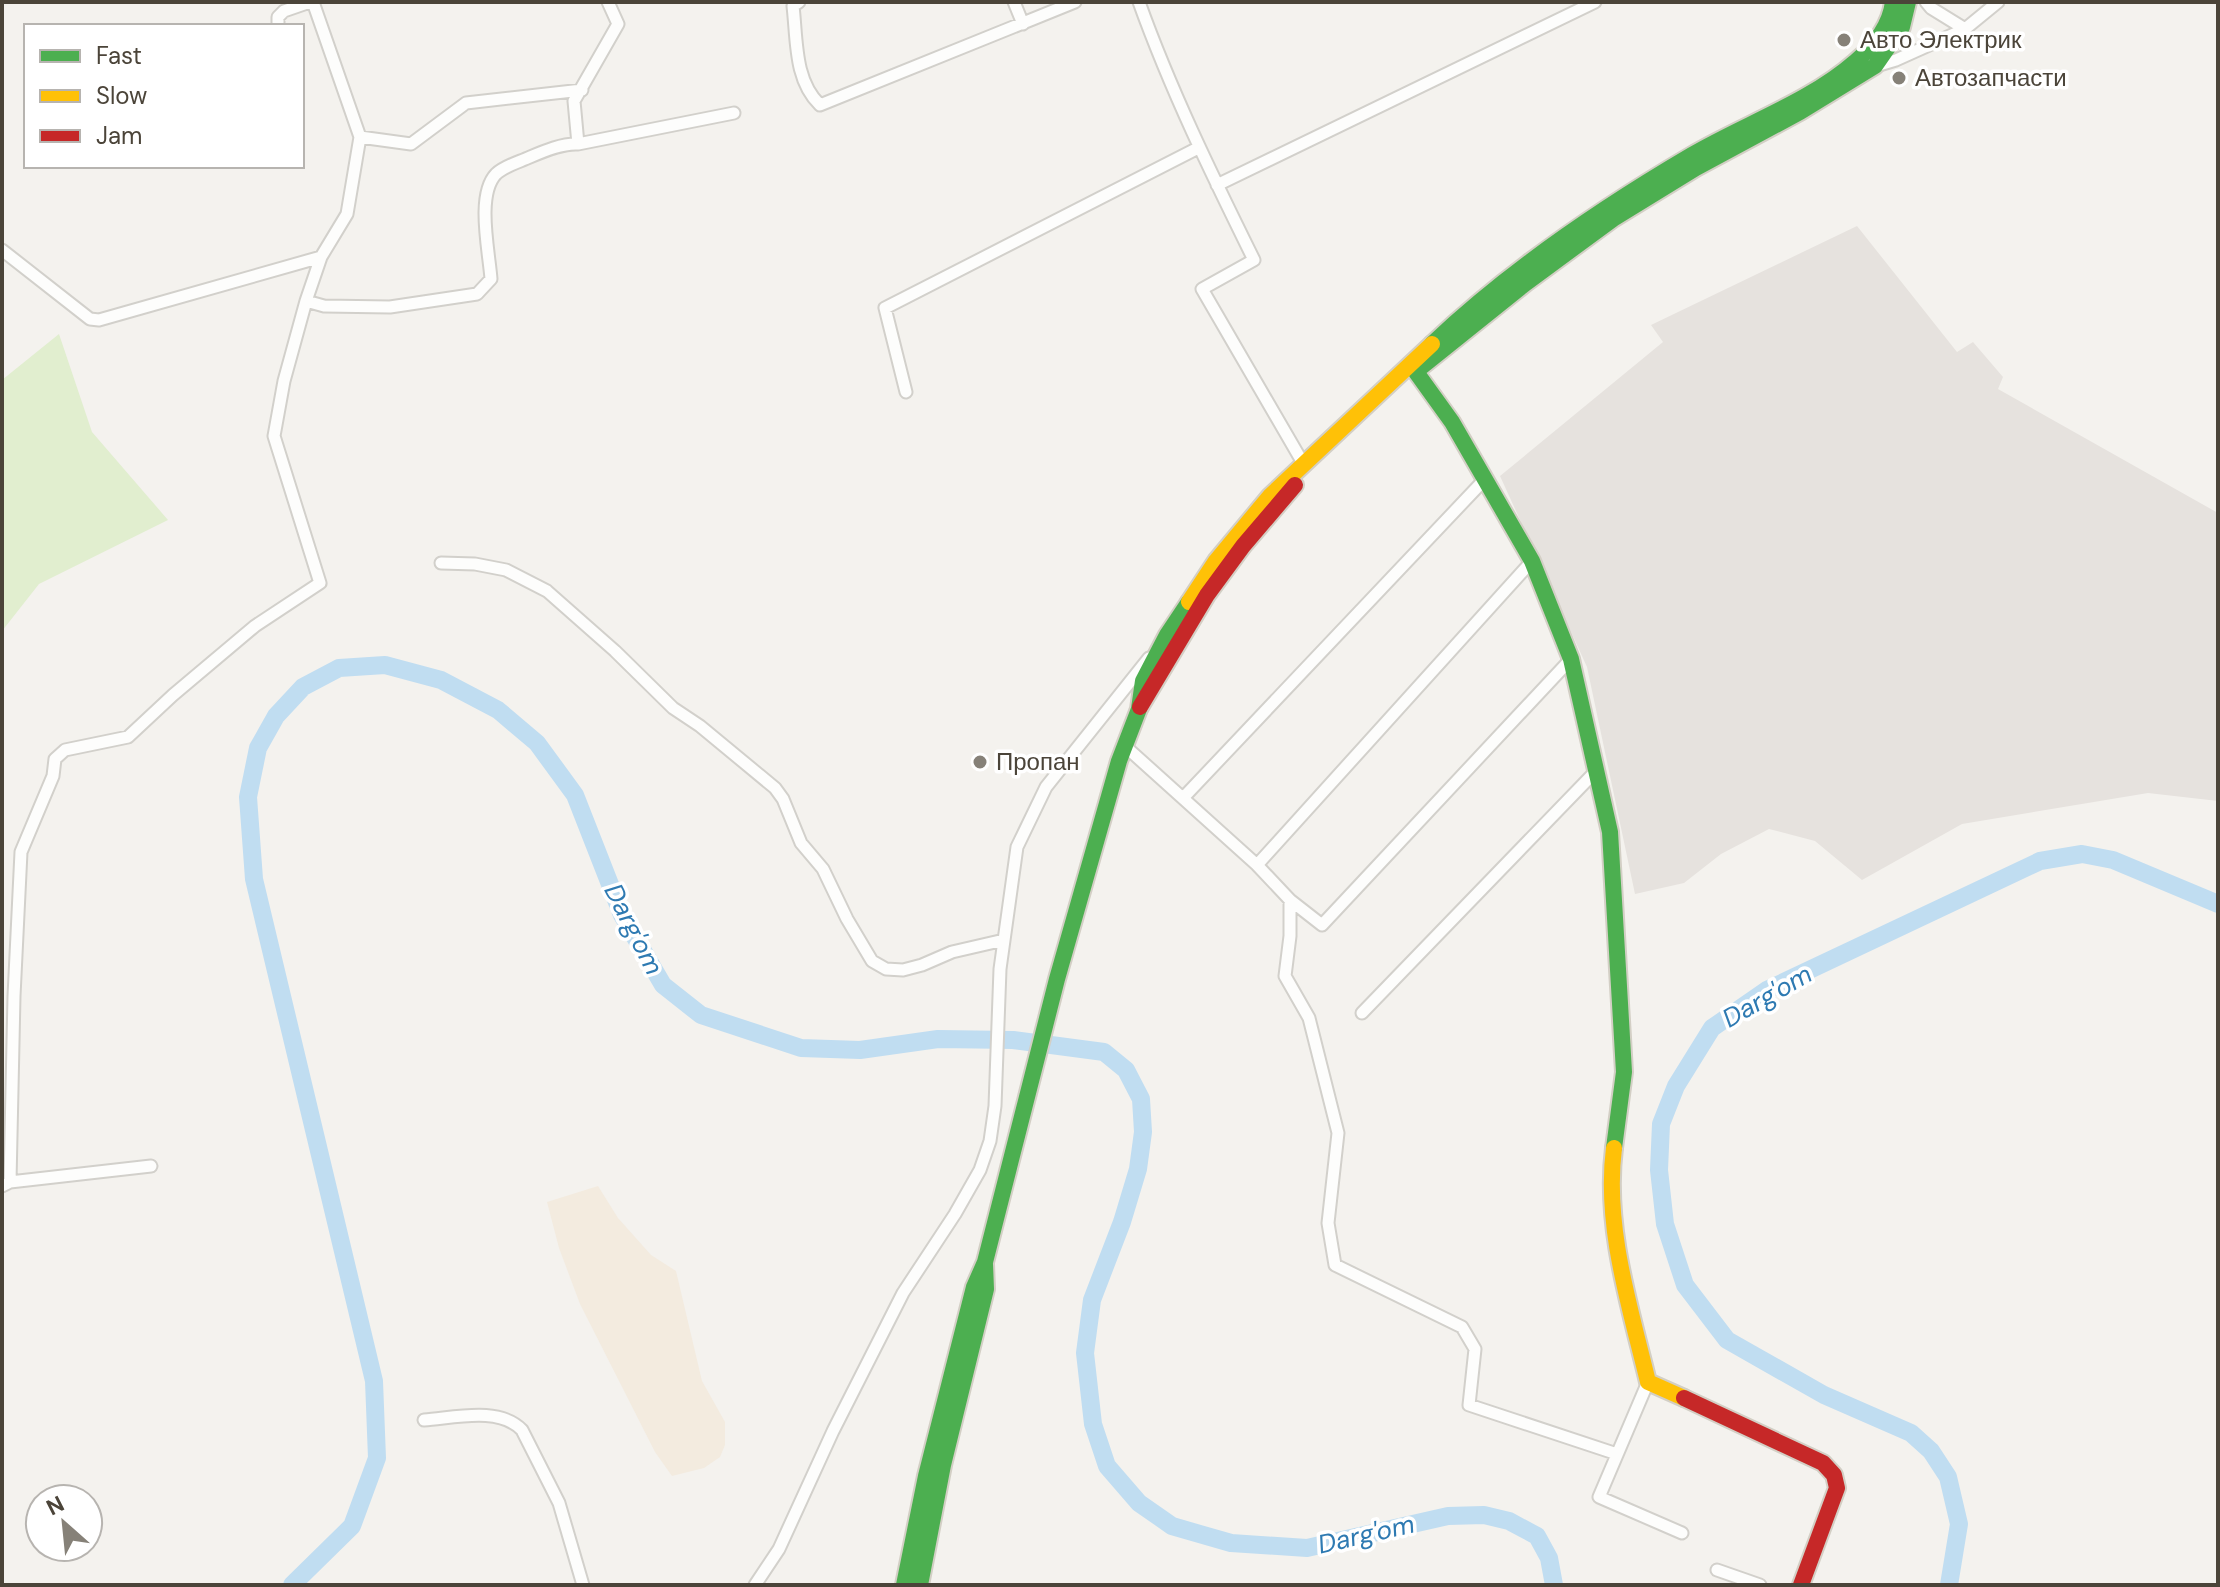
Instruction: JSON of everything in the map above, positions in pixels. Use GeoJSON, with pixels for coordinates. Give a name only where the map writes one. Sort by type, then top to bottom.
{"type":"FeatureCollection","features":[{"type":"Feature","properties":{"kind":"main road"},"geometry":{"type":"LineString","coordinates":[[1139,709],[1155,689],[1178,641],[1206,596],[1269,514],[1312,465],[1416,372],[1609,213],[1694,154],[1834,79],[1857,61],[1878,39],[1891,16],[1893,2]]}},
{"type":"Feature","properties":{"kind":"main road"},"geometry":{"type":"LineString","coordinates":[[904,1585],[926,1476],[974,1287],[985,1262],[1057,979],[1119,761],[1139,709],[1143,681],[1167,635],[1216,561],[1270,496],[1456,321],[1580,224],[1609,213],[1696,168],[1800,112],[1875,66],[1902,27],[1908,2]]}},
{"type":"Feature","properties":{"kind":"main road"},"geometry":{"type":"LineString","coordinates":[[1416,372],[1452,422],[1532,561],[1571,659],[1610,832],[1624,1072],[1611,1173],[1620,1265],[1648,1382],[1823,1463],[1834,1475],[1837,1488],[1801,1585]]}},
{"type":"Feature","properties":{"kind":"main road"},"geometry":{"type":"LineString","coordinates":[[920,1585],[943,1465],[986,1289],[985,1262]]}},
{"type":"Feature","properties":{"kind":"street"},"geometry":{"type":"LineString","coordinates":[[151,1166],[6,1184],[21,852],[53,776],[55,759],[65,750],[128,737],[255,626],[320,583],[274,436],[284,381],[306,301],[321,257],[347,214],[360,137],[312,2],[284,11],[278,17],[278,24]]}},
{"type":"Feature","properties":{"kind":"street"},"geometry":{"type":"LineString","coordinates":[[578,144],[574,101],[618,24],[608,2]]}},
{"type":"Feature","properties":{"kind":"street"},"geometry":{"type":"LineString","coordinates":[[799,2],[793,6],[799,66],[812,97],[820,105],[1075,2]]}},
{"type":"Feature","properties":{"kind":"street"},"geometry":{"type":"LineString","coordinates":[[1014,2],[1023,24]]}},
{"type":"Feature","properties":{"kind":"street"},"geometry":{"type":"LineString","coordinates":[[1139,2],[1163,69],[1198,148],[1254,260],[1202,289],[1303,463]]}},
{"type":"Feature","properties":{"kind":"street"},"geometry":{"type":"LineString","coordinates":[[1217,185],[1595,2]]}},
{"type":"Feature","properties":{"kind":"street"},"geometry":{"type":"LineString","coordinates":[[1926,2],[1965,29]]}},
{"type":"Feature","properties":{"kind":"street"},"geometry":{"type":"LineString","coordinates":[[1875,66],[1896,60],[1965,29],[1998,2]]}},
{"type":"Feature","properties":{"kind":"street"},"geometry":{"type":"LineString","coordinates":[[360,137],[411,144],[466,103],[582,90]]}},
{"type":"Feature","properties":{"kind":"street"},"geometry":{"type":"LineString","coordinates":[[306,301],[324,306],[390,307],[477,294],[491,279],[485,195],[494,176],[539,153],[571,143],[734,113]]}},
{"type":"Feature","properties":{"kind":"street"},"geometry":{"type":"LineString","coordinates":[[906,392],[885,308],[1198,148]]}},
{"type":"Feature","properties":{"kind":"street"},"geometry":{"type":"LineString","coordinates":[[2,250],[90,319],[99,320],[321,257]]}},
{"type":"Feature","properties":{"kind":"street"},"geometry":{"type":"LineString","coordinates":[[1183,798],[1486,478]]}},
{"type":"Feature","properties":{"kind":"street"},"geometry":{"type":"LineString","coordinates":[[1257,865],[1532,561]]}},
{"type":"Feature","properties":{"kind":"street"},"geometry":{"type":"LineString","coordinates":[[441,563],[475,564],[506,570],[547,591],[673,708],[700,726],[775,788],[783,799],[801,843],[823,869],[872,961],[886,969],[903,970],[952,952],[1004,940]]}},
{"type":"Feature","properties":{"kind":"street"},"geometry":{"type":"LineString","coordinates":[[755,1585],[779,1549],[833,1431],[903,1293],[980,1170],[990,1141],[995,1106],[1000,969],[1017,847],[1046,787],[1167,635]]}},
{"type":"Feature","properties":{"kind":"street"},"geometry":{"type":"LineString","coordinates":[[1126,747],[1257,865],[1290,900],[1322,925],[1571,659]]}},
{"type":"Feature","properties":{"kind":"street"},"geometry":{"type":"LineString","coordinates":[[1362,1013],[1596,771]]}},
{"type":"Feature","properties":{"kind":"street"},"geometry":{"type":"LineString","coordinates":[[1290,900],[1285,976],[1309,1018],[1338,1133],[1328,1223],[1335,1265],[1462,1327],[1475,1349],[1469,1405],[1617,1454]]}},
{"type":"Feature","properties":{"kind":"street"},"geometry":{"type":"LineString","coordinates":[[1648,1382],[1599,1497],[1682,1533]]}},
{"type":"Feature","properties":{"kind":"street"},"geometry":{"type":"LineString","coordinates":[[424,1420],[482,1416],[514,1421],[522,1430],[559,1503],[578,1584]]}},
{"type":"Feature","properties":{"kind":"street"},"geometry":{"type":"LineString","coordinates":[[1717,1570],[1760,1585]]}},
{"type":"Feature","properties":{"kind":"shaded area"},"geometry":{"type":"Polygon","coordinates":[[[1857,226],[1957,352],[1973,342],[2003,377],[1998,389],[2218,513],[2218,801],[2148,793],[1962,824],[1862,880],[1815,841],[1769,829],[1721,854],[1684,883],[1635,894],[1587,667],[1500,476],[1663,342],[1651,325],[1857,226]]]}},
{"type":"Feature","properties":{"kind":"shaded area"},"geometry":{"type":"Polygon","coordinates":[[[598,1186],[618,1218],[651,1255],[676,1271],[702,1381],[725,1422],[725,1445],[720,1457],[704,1468],[672,1476],[655,1452],[580,1304],[559,1248],[547,1202],[598,1186]]]}},
{"type":"Feature","properties":{"kind":"green space"},"geometry":{"type":"Polygon","coordinates":[[[59,334],[92,432],[168,520],[39,584],[2,631],[2,380],[59,334]]]}},
{"type":"Feature","properties":{"kind":"waterway","name":"Darg'om"},"geometry":{"type":"LineString","coordinates":[[292,1585],[352,1526],[377,1458],[374,1381],[254,879],[248,797],[258,748],[276,716],[303,687],[339,668],[385,665],[441,680],[498,710],[537,743],[575,795],[622,915],[663,985],[701,1015],[801,1048],[860,1050],[938,1039],[1013,1040],[1104,1052],[1126,1070],[1141,1099],[1143,1132],[1138,1169],[1122,1222],[1092,1300],[1085,1353],[1093,1424],[1107,1466],[1139,1503],[1172,1526],[1231,1543],[1307,1548],[1448,1516],[1484,1515],[1509,1521],[1537,1536],[1549,1558],[1554,1585]]}},
{"type":"Feature","properties":{"kind":"waterway","name":"Darg'om"},"geometry":{"type":"LineString","coordinates":[[1949,1585],[1959,1524],[1948,1477],[1931,1451],[1911,1433],[1824,1395],[1727,1340],[1685,1285],[1665,1224],[1659,1170],[1661,1124],[1676,1086],[1712,1028],[1767,990],[2040,861],[2082,854],[2113,860],[2218,904]]}},
{"type":"Feature","properties":{"kind":"traffic: fast"},"geometry":{"type":"LineString","coordinates":[[1432,344],[1524,266],[1590,219],[1692,155],[1798,101],[1837,76],[1875,42],[1885,27],[1893,2]]}},
{"type":"Feature","properties":{"kind":"traffic: fast"},"geometry":{"type":"LineString","coordinates":[[1420,368],[1526,283],[1613,219],[1875,66],[1902,27],[1908,2]]}},
{"type":"Feature","properties":{"kind":"traffic: fast"},"geometry":{"type":"LineString","coordinates":[[1416,372],[1452,422],[1532,561],[1571,659],[1610,832],[1624,1072],[1614,1148]]}},
{"type":"Feature","properties":{"kind":"traffic: fast"},"geometry":{"type":"LineString","coordinates":[[904,1585],[926,1476],[974,1287],[985,1262],[1057,979],[1119,761],[1139,709],[1143,681],[1167,635],[1189,602]]}},
{"type":"Feature","properties":{"kind":"traffic: fast"},"geometry":{"type":"LineString","coordinates":[[920,1585],[943,1465],[986,1289],[985,1264]]}},
{"type":"Feature","properties":{"kind":"traffic: slow"},"geometry":{"type":"LineString","coordinates":[[1189,602],[1216,561],[1270,496],[1432,344]]}},
{"type":"Feature","properties":{"kind":"traffic: slow"},"geometry":{"type":"LineString","coordinates":[[1614,1148],[1613,1207],[1620,1266],[1648,1382],[1684,1398]]}},
{"type":"Feature","properties":{"kind":"traffic: jam"},"geometry":{"type":"LineString","coordinates":[[1140,707],[1207,595],[1243,546],[1295,485]]}},
{"type":"Feature","properties":{"kind":"traffic: jam"},"geometry":{"type":"LineString","coordinates":[[1684,1398],[1823,1463],[1834,1475],[1837,1488],[1801,1585]]}},
{"type":"Feature","properties":{"kind":"place","name":"Авто Электрик"},"geometry":{"type":"Point","coordinates":[1844,40]}},
{"type":"Feature","properties":{"kind":"place","name":"Автозапчасти"},"geometry":{"type":"Point","coordinates":[1899,78]}},
{"type":"Feature","properties":{"kind":"place","name":"Пропан"},"geometry":{"type":"Point","coordinates":[980,762]}}]}
